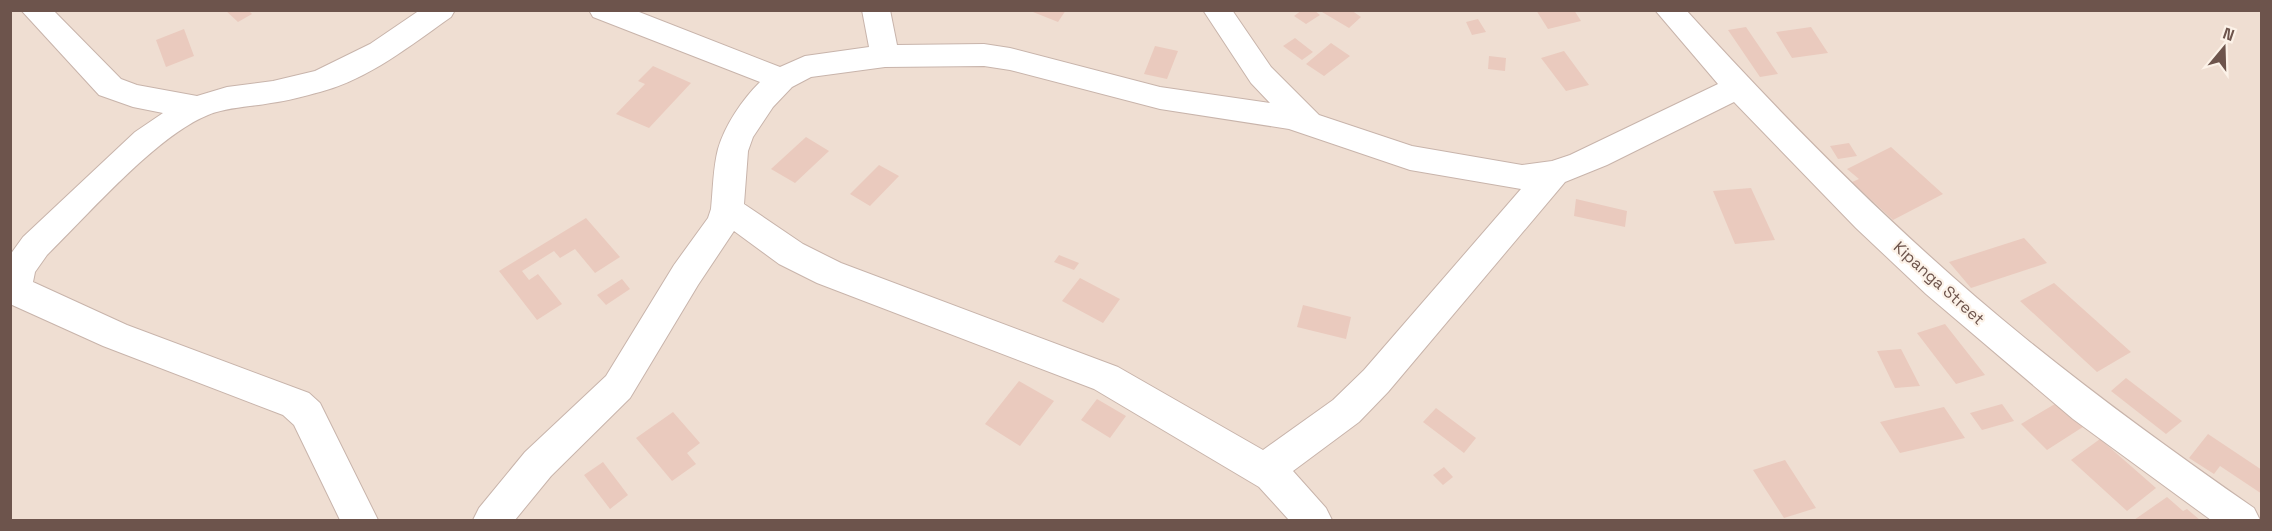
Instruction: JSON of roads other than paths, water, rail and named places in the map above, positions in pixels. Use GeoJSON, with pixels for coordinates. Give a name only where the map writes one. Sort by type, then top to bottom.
{"type":"FeatureCollection","features":[{"type":"Feature","properties":{"kind":"street"},"geometry":{"type":"LineString","coordinates":[[36,10],[110,87],[133,96],[197,107]]}},
{"type":"Feature","properties":{"kind":"street"},"geometry":{"type":"LineString","coordinates":[[358,520],[307,414],[296,404],[143,347],[19,292],[16,282],[20,268],[35,246],[146,140],[197,107],[227,98],[273,92],[322,80],[380,52],[441,10]]}},
{"type":"Feature","properties":{"kind":"street"},"geometry":{"type":"LineString","coordinates":[[603,10],[781,79]]}},
{"type":"Feature","properties":{"kind":"street"},"geometry":{"type":"LineString","coordinates":[[876,10],[885,56]]}},
{"type":"Feature","properties":{"kind":"street"},"geometry":{"type":"LineString","coordinates":[[1217,10],[1261,75],[1309,123]]}},
{"type":"Feature","properties":{"kind":"street","name":"Kipanga Street"},"geometry":{"type":"LineString","coordinates":[[1669,10],[1737,88],[1878,228],[2002,340],[2167,471],[2241,520]]}},
{"type":"Feature","properties":{"kind":"street"},"geometry":{"type":"LineString","coordinates":[[492,520],[538,464],[618,387],[686,275],[716,232],[727,209],[734,151],[739,134],[762,99],[781,79],[805,67],[885,56],[984,55],[1010,59],[1160,98],[1258,111],[1309,123],[1410,158],[1436,164],[1522,177],[1553,174],[1604,153],[1737,88]]}},
{"type":"Feature","properties":{"kind":"street"},"geometry":{"type":"LineString","coordinates":[[1264,471],[1346,411],[1376,381],[1553,174]]}},
{"type":"Feature","properties":{"kind":"street"},"geometry":{"type":"LineString","coordinates":[[727,209],[791,254],[829,273],[1106,378],[1272,475],[1313,520]]}}]}
